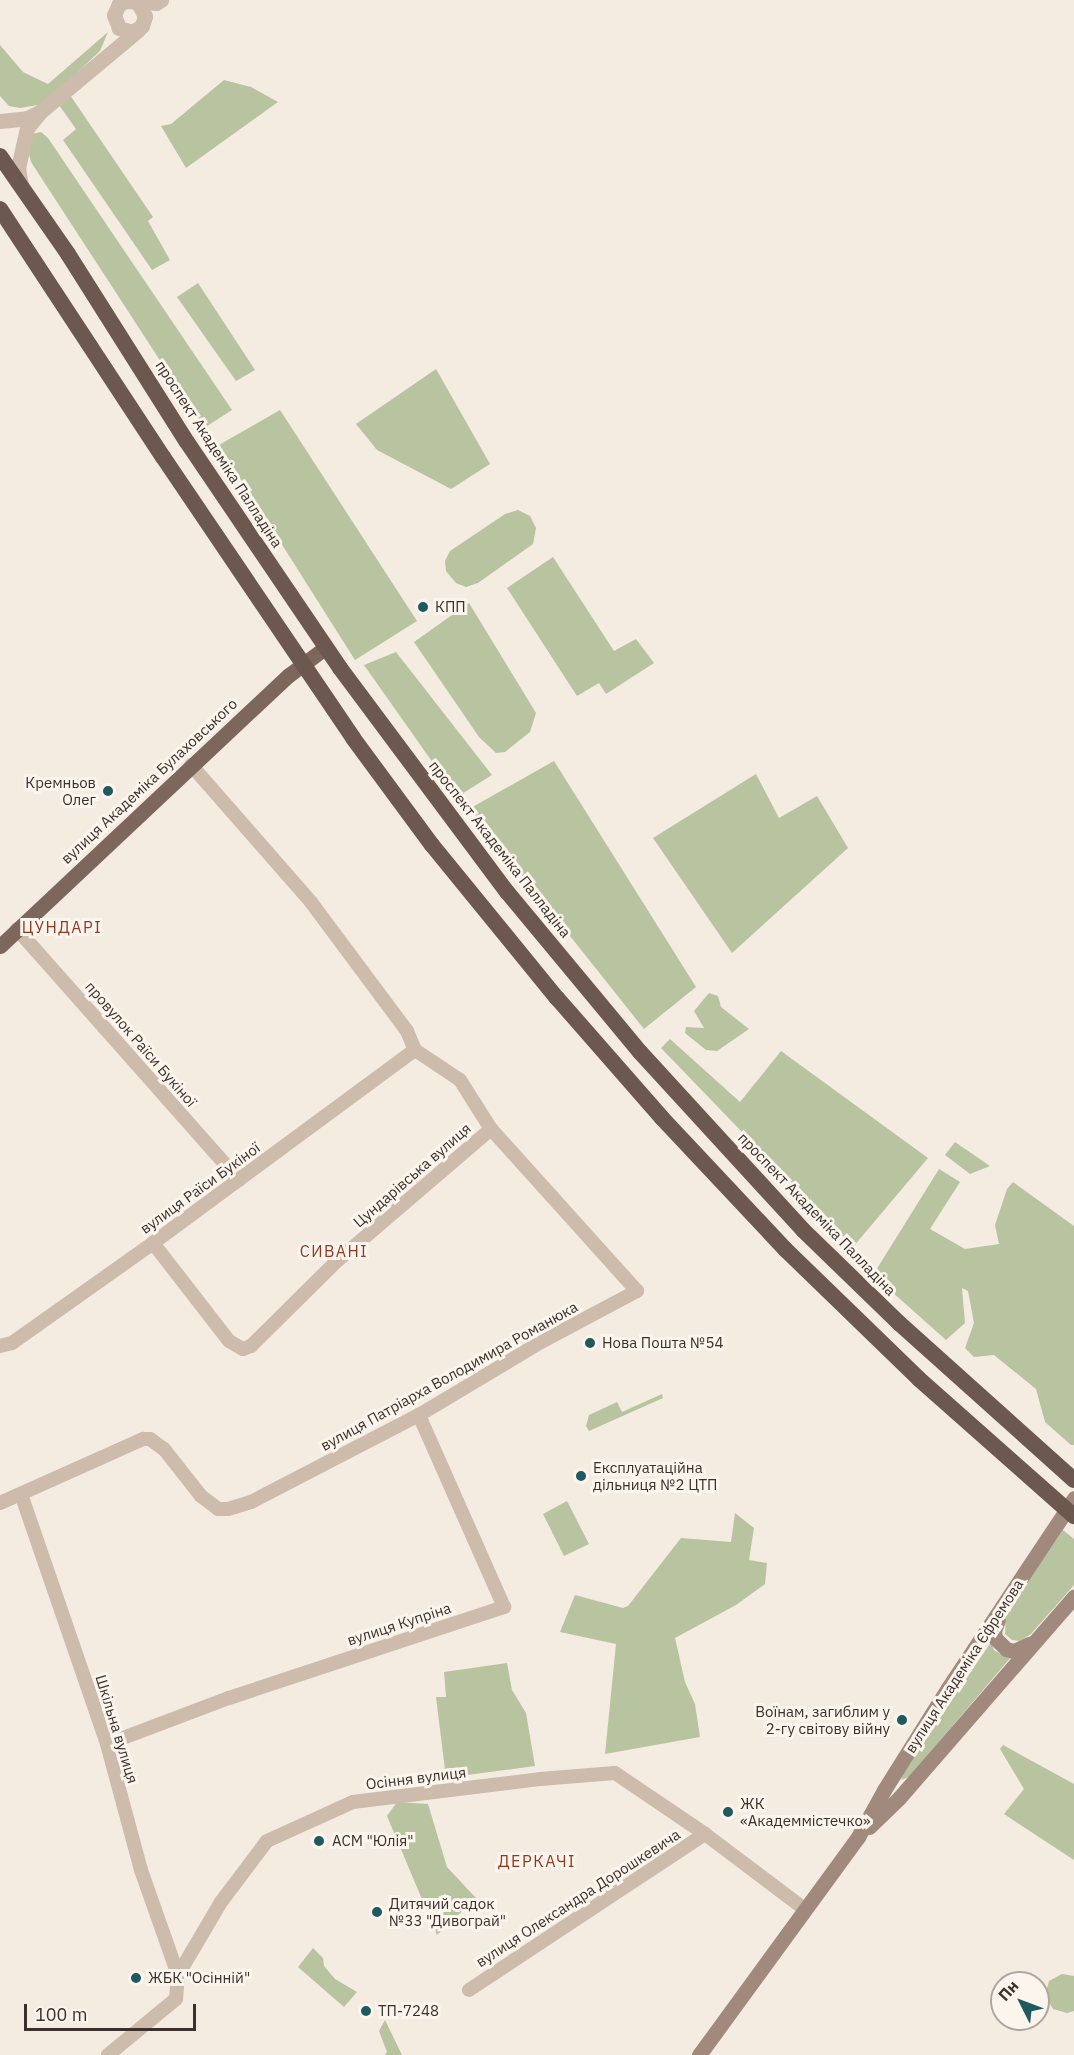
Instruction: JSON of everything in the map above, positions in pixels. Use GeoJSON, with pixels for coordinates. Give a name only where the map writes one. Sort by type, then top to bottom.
{"type":"FeatureCollection","features":[{"type":"Feature","properties":{"kind":"highway","name":"проспект Академіка Палладіна"},"geometry":{"type":"LineString","coordinates":[[0,156],[187,442],[326,647],[448,816],[508,893],[684,1101],[842,1269],[981,1399],[1074,1480]]}},
{"type":"Feature","properties":{"kind":"highway"},"geometry":{"type":"LineString","coordinates":[[1,212],[156,448],[353,738],[432,845],[557,998],[662,1118],[786,1250],[881,1343],[1071,1508]]}},
{"type":"Feature","properties":{"kind":"main road","name":"вулиця Академіка Булаховського"},"geometry":{"type":"LineString","coordinates":[[0,946],[191,765],[303,663],[326,647]]}},
{"type":"Feature","properties":{"kind":"main road","name":"вулиця Академіка Єфремова"},"geometry":{"type":"LineString","coordinates":[[699,2055],[858,1837],[884,1790],[1005,1603],[1071,1508]]}},
{"type":"Feature","properties":{"kind":"main road","name":"вулиця Академіка Єфремова"},"geometry":{"type":"LineString","coordinates":[[858,1837],[899,1798],[1074,1597]]}},
{"type":"Feature","properties":{"kind":"main road"},"geometry":{"type":"LineString","coordinates":[[1005,1603],[994,1631],[999,1644],[1006,1650],[1014,1651],[1034,1642]]}},
{"type":"Feature","properties":{"kind":"street"},"geometry":{"type":"LineString","coordinates":[[112,52],[116,11],[126,1],[161,0]]}},
{"type":"Feature","properties":{"kind":"street"},"geometry":{"type":"LineString","coordinates":[[0,121],[27,118],[40,112],[170,0]]}},
{"type":"Feature","properties":{"kind":"street"},"geometry":{"type":"LineString","coordinates":[[134,1],[144,11],[140,28]]}},
{"type":"Feature","properties":{"kind":"street"},"geometry":{"type":"LineString","coordinates":[[116,11],[125,32],[140,28]]}},
{"type":"Feature","properties":{"kind":"street"},"geometry":{"type":"LineString","coordinates":[[21,185],[18,168],[24,136],[40,112]]}},
{"type":"Feature","properties":{"kind":"street"},"geometry":{"type":"LineString","coordinates":[[191,765],[311,902],[408,1031],[415,1050],[460,1080],[491,1129]]}},
{"type":"Feature","properties":{"kind":"street","name":"провулок Раїси Букіної"},"geometry":{"type":"LineString","coordinates":[[17,929],[240,1180]]}},
{"type":"Feature","properties":{"kind":"street","name":"вулиця Раїси Букіної"},"geometry":{"type":"LineString","coordinates":[[0,1346],[12,1343],[153,1243],[415,1050]]}},
{"type":"Feature","properties":{"kind":"street","name":"вулиця Патріарха Володимира Романюка"},"geometry":{"type":"LineString","coordinates":[[0,1503],[142,1439],[150,1439],[164,1449],[209,1503],[218,1509],[228,1509],[251,1502],[419,1415],[541,1342],[637,1291],[491,1129]]}},
{"type":"Feature","properties":{"kind":"street","name":"Цундарівська вулиця"},"geometry":{"type":"LineString","coordinates":[[153,1243],[229,1341],[243,1349],[251,1346],[338,1261],[491,1129]]}},
{"type":"Feature","properties":{"kind":"street","name":"вулиця Купріна"},"geometry":{"type":"LineString","coordinates":[[107,1744],[229,1698],[504,1607],[419,1415]]}},
{"type":"Feature","properties":{"kind":"street","name":"Шкільна вулиця"},"geometry":{"type":"LineString","coordinates":[[21,1494],[107,1744],[141,1869],[178,1975]]}},
{"type":"Feature","properties":{"kind":"street","name":"Осіння вулиця"},"geometry":{"type":"LineString","coordinates":[[108,2055],[176,1999],[178,1975],[221,1902],[267,1841],[353,1803],[540,1779],[615,1773],[705,1834],[806,1910]]}},
{"type":"Feature","properties":{"kind":"street","name":"вулиця Олександра Дорошкевича"},"geometry":{"type":"LineString","coordinates":[[469,1990],[705,1834]]}},
{"type":"Feature","properties":{"kind":"green space"},"geometry":{"type":"Polygon","coordinates":[[[108,32],[100,51],[44,104],[20,108],[9,106],[0,96],[0,45],[23,72],[48,84],[108,32]]]}},
{"type":"Feature","properties":{"kind":"green space"},"geometry":{"type":"Polygon","coordinates":[[[224,80],[251,87],[278,102],[186,168],[161,126],[171,124],[224,80]]]}},
{"type":"Feature","properties":{"kind":"green space"},"geometry":{"type":"Polygon","coordinates":[[[70,95],[153,217],[148,221],[170,260],[152,270],[63,140],[76,129],[59,105],[70,95]]]}},
{"type":"Feature","properties":{"kind":"green space"},"geometry":{"type":"Polygon","coordinates":[[[41,132],[48,138],[232,410],[204,428],[31,162],[28,150],[32,134],[41,132]]]}},
{"type":"Feature","properties":{"kind":"green space"},"geometry":{"type":"Polygon","coordinates":[[[198,283],[255,370],[236,381],[177,297],[198,283]]]}},
{"type":"Feature","properties":{"kind":"green space"},"geometry":{"type":"Polygon","coordinates":[[[436,369],[490,464],[451,489],[377,450],[356,424],[436,369]]]}},
{"type":"Feature","properties":{"kind":"green space"},"geometry":{"type":"Polygon","coordinates":[[[280,410],[417,621],[355,660],[219,445],[280,410]]]}},
{"type":"Feature","properties":{"kind":"green space"},"geometry":{"type":"Polygon","coordinates":[[[518,510],[530,516],[536,528],[533,544],[478,583],[466,587],[456,583],[446,571],[445,561],[450,551],[505,514],[518,510]]]}},
{"type":"Feature","properties":{"kind":"green space"},"geometry":{"type":"Polygon","coordinates":[[[553,557],[614,651],[636,639],[654,663],[606,694],[599,683],[577,696],[507,588],[553,557]]]}},
{"type":"Feature","properties":{"kind":"green space"},"geometry":{"type":"Polygon","coordinates":[[[469,603],[536,713],[530,732],[505,752],[496,753],[479,737],[414,642],[469,603]]]}},
{"type":"Feature","properties":{"kind":"green space"},"geometry":{"type":"Polygon","coordinates":[[[396,652],[492,775],[457,797],[364,665],[396,652]]]}},
{"type":"Feature","properties":{"kind":"green space"},"geometry":{"type":"Polygon","coordinates":[[[554,761],[696,987],[644,1029],[469,809],[554,761]]]}},
{"type":"Feature","properties":{"kind":"green space"},"geometry":{"type":"Polygon","coordinates":[[[756,774],[779,818],[817,796],[848,848],[732,953],[653,838],[756,774]]]}},
{"type":"Feature","properties":{"kind":"green space"},"geometry":{"type":"Polygon","coordinates":[[[709,993],[718,996],[721,1007],[749,1029],[717,1051],[706,1050],[685,1033],[686,1027],[704,1028],[694,1011],[709,993]]]}},
{"type":"Feature","properties":{"kind":"green space"},"geometry":{"type":"Polygon","coordinates":[[[670,1039],[740,1102],[781,1051],[928,1158],[853,1247],[661,1048],[670,1039]]]}},
{"type":"Feature","properties":{"kind":"green space"},"geometry":{"type":"Polygon","coordinates":[[[955,1142],[990,1166],[970,1174],[945,1155],[955,1142]]]}},
{"type":"Feature","properties":{"kind":"green space"},"geometry":{"type":"Polygon","coordinates":[[[939,1169],[960,1182],[930,1229],[965,1249],[999,1244],[995,1225],[1007,1189],[1013,1182],[1074,1226],[1074,1445],[1071,1445],[1045,1422],[1036,1389],[994,1355],[974,1357],[965,1348],[974,1323],[968,1291],[962,1288],[965,1323],[946,1340],[873,1275],[939,1169]]]}},
{"type":"Feature","properties":{"kind":"green space"},"geometry":{"type":"Polygon","coordinates":[[[662,1394],[663,1398],[589,1431],[586,1426],[589,1415],[617,1402],[622,1412],[662,1394]]]}},
{"type":"Feature","properties":{"kind":"green space"},"geometry":{"type":"Polygon","coordinates":[[[567,1501],[589,1544],[564,1556],[543,1514],[567,1501]]]}},
{"type":"Feature","properties":{"kind":"green space"},"geometry":{"type":"Polygon","coordinates":[[[735,1513],[754,1528],[749,1560],[767,1563],[765,1584],[736,1605],[675,1638],[685,1682],[695,1704],[700,1737],[605,1754],[616,1644],[560,1632],[575,1595],[623,1608],[628,1606],[681,1538],[731,1542],[735,1513]]]}},
{"type":"Feature","properties":{"kind":"green space"},"geometry":{"type":"Polygon","coordinates":[[[1063,1530],[1074,1539],[1074,1585],[1031,1634],[1020,1641],[1012,1640],[1005,1634],[1006,1615],[1063,1530]]]}},
{"type":"Feature","properties":{"kind":"green space"},"geometry":{"type":"Polygon","coordinates":[[[991,1642],[994,1650],[1005,1657],[1011,1657],[909,1777],[901,1780],[904,1771],[991,1642]]]}},
{"type":"Feature","properties":{"kind":"green space"},"geometry":{"type":"Polygon","coordinates":[[[507,1663],[512,1690],[526,1713],[535,1766],[446,1778],[436,1697],[446,1697],[444,1672],[507,1663]]]}},
{"type":"Feature","properties":{"kind":"green space"},"geometry":{"type":"Polygon","coordinates":[[[1003,1745],[1074,1784],[1074,1860],[1004,1814],[1024,1789],[1000,1749],[1003,1745]]]}},
{"type":"Feature","properties":{"kind":"green space"},"geometry":{"type":"Polygon","coordinates":[[[397,1802],[428,1804],[447,1867],[476,1898],[437,1935],[387,1816],[397,1802]]]}},
{"type":"Feature","properties":{"kind":"green space"},"geometry":{"type":"Polygon","coordinates":[[[313,1948],[323,1958],[324,1966],[335,1979],[357,1992],[344,2007],[298,1967],[313,1948]]]}},
{"type":"Feature","properties":{"kind":"green space"},"geometry":{"type":"Polygon","coordinates":[[[1062,1974],[1074,1976],[1074,2011],[1067,2013],[1053,2009],[1050,2004],[1050,1980],[1062,1974]]]}},
{"type":"Feature","properties":{"kind":"green space"},"geometry":{"type":"Polygon","coordinates":[[[385,2020],[402,2055],[385,2055],[387,2052],[379,2031],[385,2020]]]}},
{"type":"Feature","properties":{"kind":"place","name":"КПП"},"geometry":{"type":"Point","coordinates":[423,607]}},
{"type":"Feature","properties":{"kind":"place","name":"Кремньов Олег"},"geometry":{"type":"Point","coordinates":[108,791]}},
{"type":"Feature","properties":{"kind":"place","name":"Нова Пошта №54"},"geometry":{"type":"Point","coordinates":[590,1343]}},
{"type":"Feature","properties":{"kind":"place","name":"Експлуатаційна дільниця №2 ЦТП"},"geometry":{"type":"Point","coordinates":[581,1476]}},
{"type":"Feature","properties":{"kind":"place","name":"Воїнам, загиблим у 2-гу світову війну"},"geometry":{"type":"Point","coordinates":[902,1720]}},
{"type":"Feature","properties":{"kind":"place","name":"ЖК «Академмістечко»"},"geometry":{"type":"Point","coordinates":[728,1812]}},
{"type":"Feature","properties":{"kind":"place","name":"АСМ \"Юлія\""},"geometry":{"type":"Point","coordinates":[319,1841]}},
{"type":"Feature","properties":{"kind":"place","name":"Дитячий садок №33 \"Дивограй\""},"geometry":{"type":"Point","coordinates":[377,1912]}},
{"type":"Feature","properties":{"kind":"place","name":"ЖБК \"Осінній\""},"geometry":{"type":"Point","coordinates":[136,1978]}},
{"type":"Feature","properties":{"kind":"place","name":"ТП-7248"},"geometry":{"type":"Point","coordinates":[366,2011]}},
{"type":"Feature","properties":{"kind":"district","name":"ЦУНДАРІ"},"geometry":{"type":"Point","coordinates":[62,927]}},
{"type":"Feature","properties":{"kind":"district","name":"СИВАНІ"},"geometry":{"type":"Point","coordinates":[334,1251]}},
{"type":"Feature","properties":{"kind":"district","name":"ДЕРКАЧІ"},"geometry":{"type":"Point","coordinates":[537,1861]}}]}
